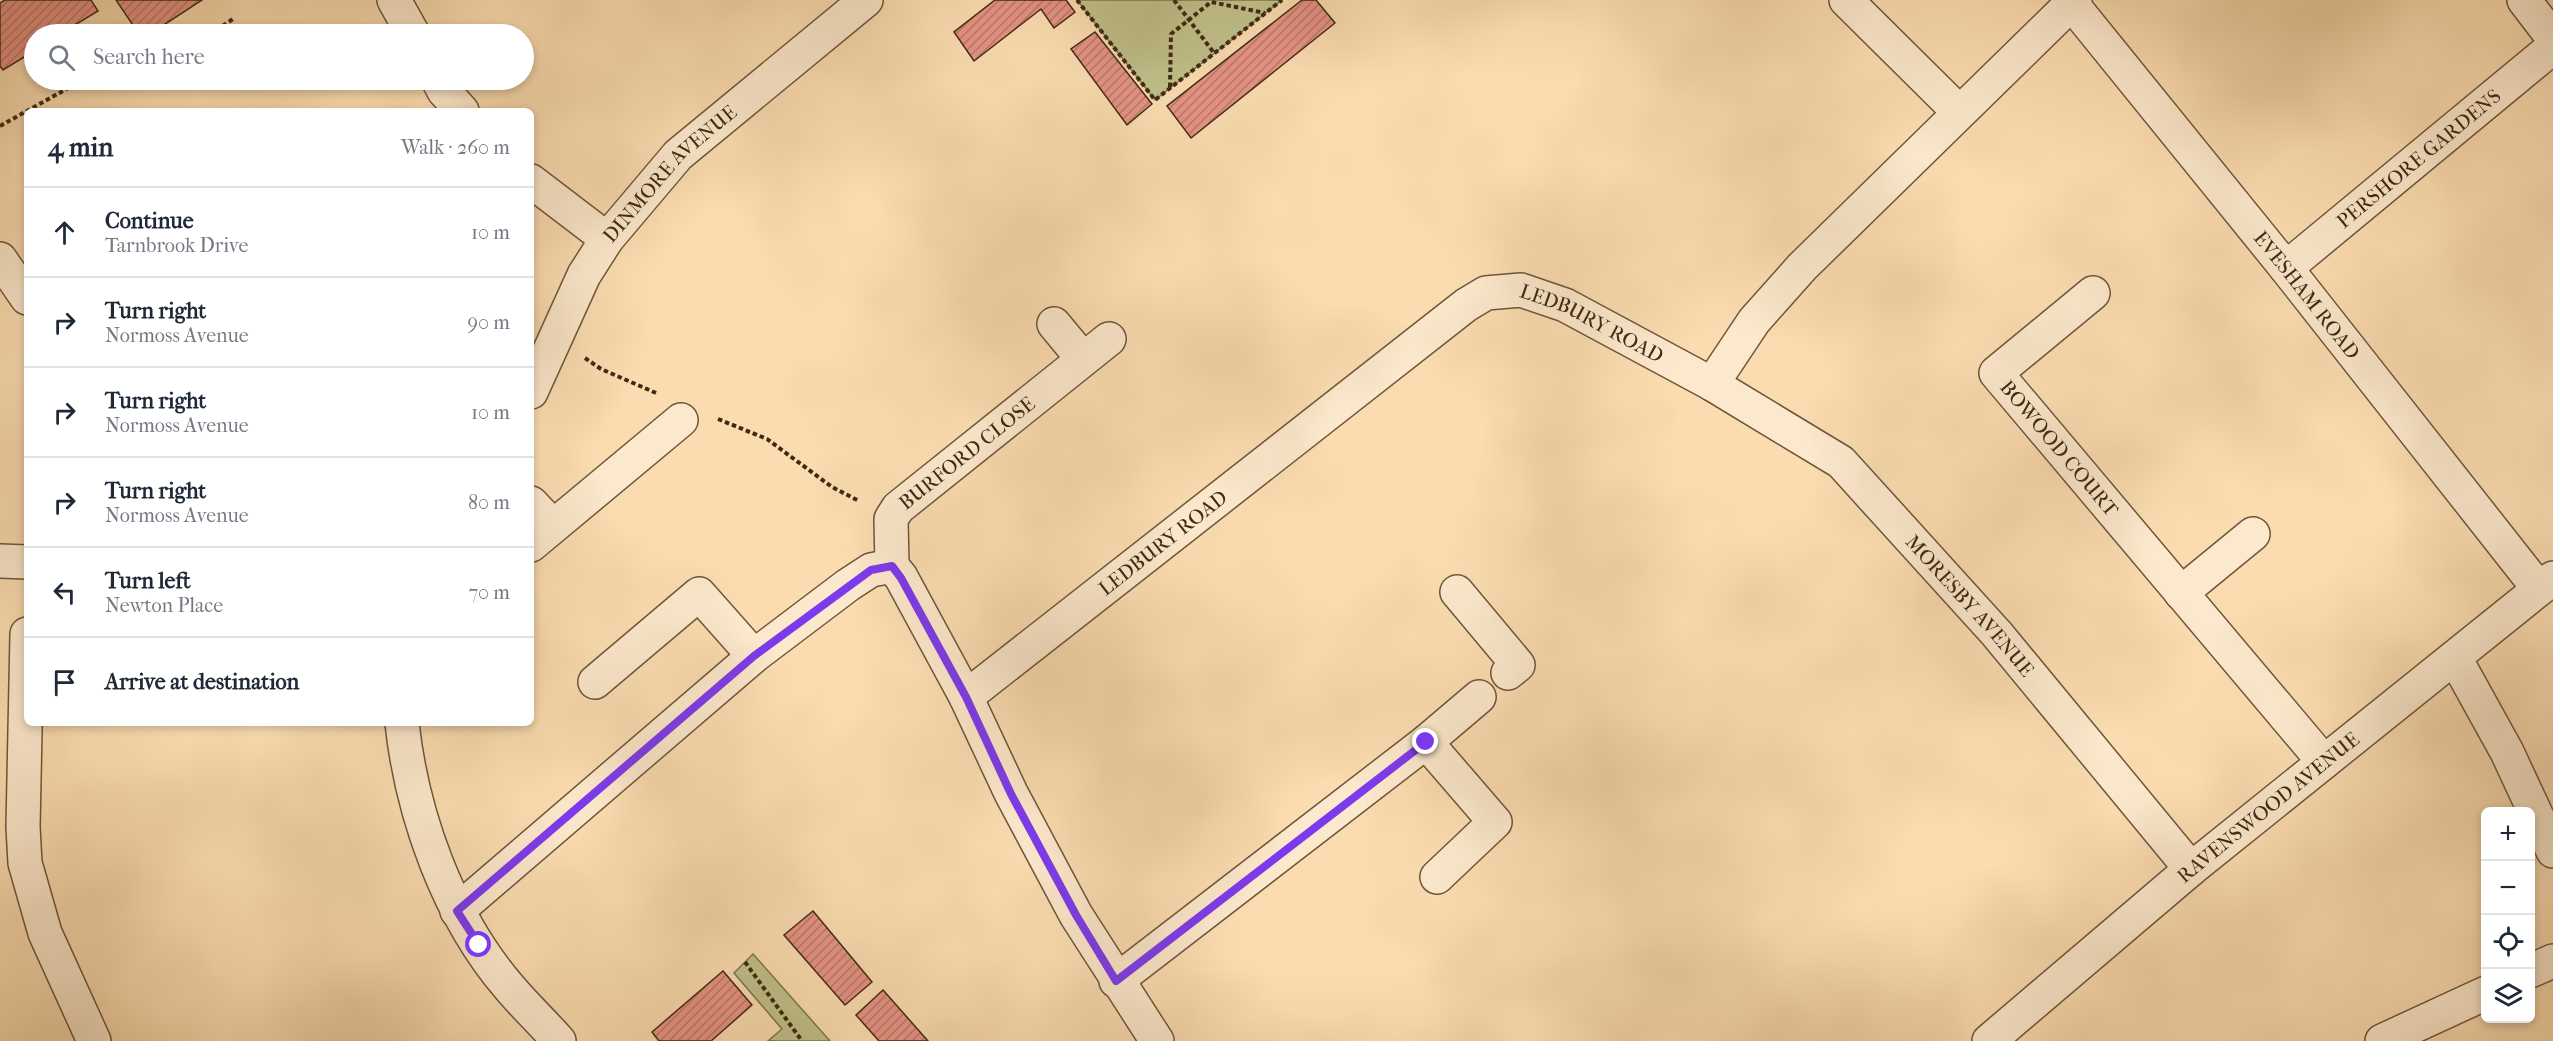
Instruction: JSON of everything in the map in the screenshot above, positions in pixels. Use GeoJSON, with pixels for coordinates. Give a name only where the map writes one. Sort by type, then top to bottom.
{"type":"FeatureCollection","features":[{"type":"Feature","properties":{"kind":"street"},"geometry":{"type":"LineString","coordinates":[[394,0],[407,24]]}},
{"type":"Feature","properties":{"kind":"street","name":"DINMORE AVENUE"},"geometry":{"type":"LineString","coordinates":[[534,385],[584,275],[607,238],[678,155],[865,0]]}},
{"type":"Feature","properties":{"kind":"street"},"geometry":{"type":"LineString","coordinates":[[1846,0],[1959,112]]}},
{"type":"Feature","properties":{"kind":"street"},"geometry":{"type":"LineString","coordinates":[[2524,0],[2553,38]]}},
{"type":"Feature","properties":{"kind":"street"},"geometry":{"type":"LineString","coordinates":[[1712,384],[1754,321],[1802,267],[2073,2]]}},
{"type":"Feature","properties":{"kind":"street","name":"EVESHAM ROAD"},"geometry":{"type":"LineString","coordinates":[[2073,2],[2286,268],[2546,584]]}},
{"type":"Feature","properties":{"kind":"street","name":"PERSHORE GARDENS"},"geometry":{"type":"LineString","coordinates":[[2286,268],[2553,47]]}},
{"type":"Feature","properties":{"kind":"street"},"geometry":{"type":"LineString","coordinates":[[443,90],[459,108]]}},
{"type":"Feature","properties":{"kind":"street"},"geometry":{"type":"LineString","coordinates":[[534,182],[607,238]]}},
{"type":"Feature","properties":{"kind":"street"},"geometry":{"type":"LineString","coordinates":[[0,259],[24,294]]}},
{"type":"Feature","properties":{"kind":"street","name":"LEDBURY ROAD"},"geometry":{"type":"LineString","coordinates":[[966,697],[1466,305],[1486,293],[1521,290],[1565,305],[1712,384]]}},
{"type":"Feature","properties":{"kind":"street","name":"BOWOOD COURT"},"geometry":{"type":"LineString","coordinates":[[2093,293],[1996,373],[2324,762]]}},
{"type":"Feature","properties":{"kind":"street"},"geometry":{"type":"LineString","coordinates":[[1054,324],[1083,359]]}},
{"type":"Feature","properties":{"kind":"street","name":"BURFORD CLOSE"},"geometry":{"type":"LineString","coordinates":[[892,566],[891,519],[898,508],[1109,339]]}},
{"type":"Feature","properties":{"kind":"street","name":"MORESBY AVENUE"},"geometry":{"type":"LineString","coordinates":[[1712,384],[1841,462],[1997,634],[2191,869]]}},
{"type":"Feature","properties":{"kind":"street"},"geometry":{"type":"LineString","coordinates":[[534,512],[542,536],[673,408]]}},
{"type":"Feature","properties":{"kind":"street"},"geometry":{"type":"LineString","coordinates":[[2181,592],[2253,534]]}},
{"type":"Feature","properties":{"kind":"street"},"geometry":{"type":"LineString","coordinates":[[0,561],[24,562]]}},
{"type":"Feature","properties":{"kind":"street"},"geometry":{"type":"LineString","coordinates":[[457,911],[754,656],[848,585],[871,570],[892,566],[901,578],[966,697],[1011,794],[1076,915],[1156,1041]]}},
{"type":"Feature","properties":{"kind":"street","name":"RAVENSWOOD AVENUE"},"geometry":{"type":"LineString","coordinates":[[1989,1041],[2191,869],[2546,584]]}},
{"type":"Feature","properties":{"kind":"street"},"geometry":{"type":"LineString","coordinates":[[1456,592],[1518,665],[1508,673]]}},
{"type":"Feature","properties":{"kind":"street"},"geometry":{"type":"LineString","coordinates":[[595,682],[699,594],[754,656]]}},
{"type":"Feature","properties":{"kind":"street"},"geometry":{"type":"LineString","coordinates":[[2455,658],[2507,752],[2553,851]]}},
{"type":"Feature","properties":{"kind":"street"},"geometry":{"type":"LineString","coordinates":[[1116,981],[1426,742],[1479,697]]}},
{"type":"Feature","properties":{"kind":"street"},"geometry":{"type":"LineString","coordinates":[[25,726],[23,827],[25,863],[45,933],[94,1041]]}},
{"type":"Feature","properties":{"kind":"street"},"geometry":{"type":"LineString","coordinates":[[402,726],[406,763],[435,858],[457,911],[508,987],[559,1041]]}},
{"type":"Feature","properties":{"kind":"street"},"geometry":{"type":"LineString","coordinates":[[1426,742],[1495,822],[1437,877]]}},
{"type":"Feature","properties":{"kind":"street"},"geometry":{"type":"LineString","coordinates":[[2535,969],[2553,961]]}},
{"type":"Feature","properties":{"kind":"street"},"geometry":{"type":"LineString","coordinates":[[2382,1041],[2481,995]]}},
{"type":"Feature","properties":{"kind":"path"},"geometry":{"type":"LineString","coordinates":[[1077,0],[1155,100],[1282,0]]}},
{"type":"Feature","properties":{"kind":"path"},"geometry":{"type":"LineString","coordinates":[[1174,0],[1214,53]]}},
{"type":"Feature","properties":{"kind":"path"},"geometry":{"type":"LineString","coordinates":[[1170,88],[1171,34],[1211,2],[1265,13]]}},
{"type":"Feature","properties":{"kind":"path"},"geometry":{"type":"LineString","coordinates":[[225,24],[233,19]]}},
{"type":"Feature","properties":{"kind":"path"},"geometry":{"type":"LineString","coordinates":[[32,108],[65,90]]}},
{"type":"Feature","properties":{"kind":"path"},"geometry":{"type":"LineString","coordinates":[[0,126],[24,113]]}},
{"type":"Feature","properties":{"kind":"path"},"geometry":{"type":"LineString","coordinates":[[555,339],[601,369],[673,408]]}},
{"type":"Feature","properties":{"kind":"path"},"geometry":{"type":"LineString","coordinates":[[716,417],[767,439],[832,487],[891,519]]}},
{"type":"Feature","properties":{"kind":"path"},"geometry":{"type":"LineString","coordinates":[[745,962],[802,1041]]}},
{"type":"Feature","properties":{"kind":"green space"},"geometry":{"type":"Polygon","coordinates":[[[1077,0],[1282,0],[1155,100],[1077,0]]]}},
{"type":"Feature","properties":{"kind":"green space"},"geometry":{"type":"Polygon","coordinates":[[[753,954],[830,1041],[768,1041],[782,1029],[734,973],[753,954]]]}},
{"type":"Feature","properties":{"kind":"building"},"geometry":{"type":"Polygon","coordinates":[[[5,0],[91,0],[98,11],[77,24],[24,24],[24,57],[3,70],[0,66],[0,3],[5,0]]]}},
{"type":"Feature","properties":{"kind":"building"},"geometry":{"type":"Polygon","coordinates":[[[116,0],[202,0],[165,24],[132,24],[116,0]]]}},
{"type":"Feature","properties":{"kind":"building"},"geometry":{"type":"Polygon","coordinates":[[[995,0],[1066,0],[1075,12],[1054,28],[1041,9],[974,61],[954,32],[995,0]]]}},
{"type":"Feature","properties":{"kind":"building"},"geometry":{"type":"Polygon","coordinates":[[[1302,0],[1316,0],[1335,23],[1191,138],[1167,106],[1302,0]]]}},
{"type":"Feature","properties":{"kind":"building"},"geometry":{"type":"Polygon","coordinates":[[[1095,32],[1152,104],[1127,125],[1071,49],[1095,32]]]}},
{"type":"Feature","properties":{"kind":"building"},"geometry":{"type":"Polygon","coordinates":[[[813,911],[872,982],[845,1005],[784,935],[813,911]]]}},
{"type":"Feature","properties":{"kind":"building"},"geometry":{"type":"Polygon","coordinates":[[[723,971],[752,1005],[711,1041],[659,1041],[652,1032],[723,971]]]}},
{"type":"Feature","properties":{"kind":"building"},"geometry":{"type":"Polygon","coordinates":[[[883,990],[928,1041],[879,1041],[856,1015],[883,990]]]}},
{"type":"Feature","properties":{"kind":"route"},"geometry":{"type":"LineString","coordinates":[[479,945],[457,911],[754,656],[871,570],[892,566],[901,578],[966,697],[1011,794],[1076,915],[1116,981],[1426,742]]}}]}
